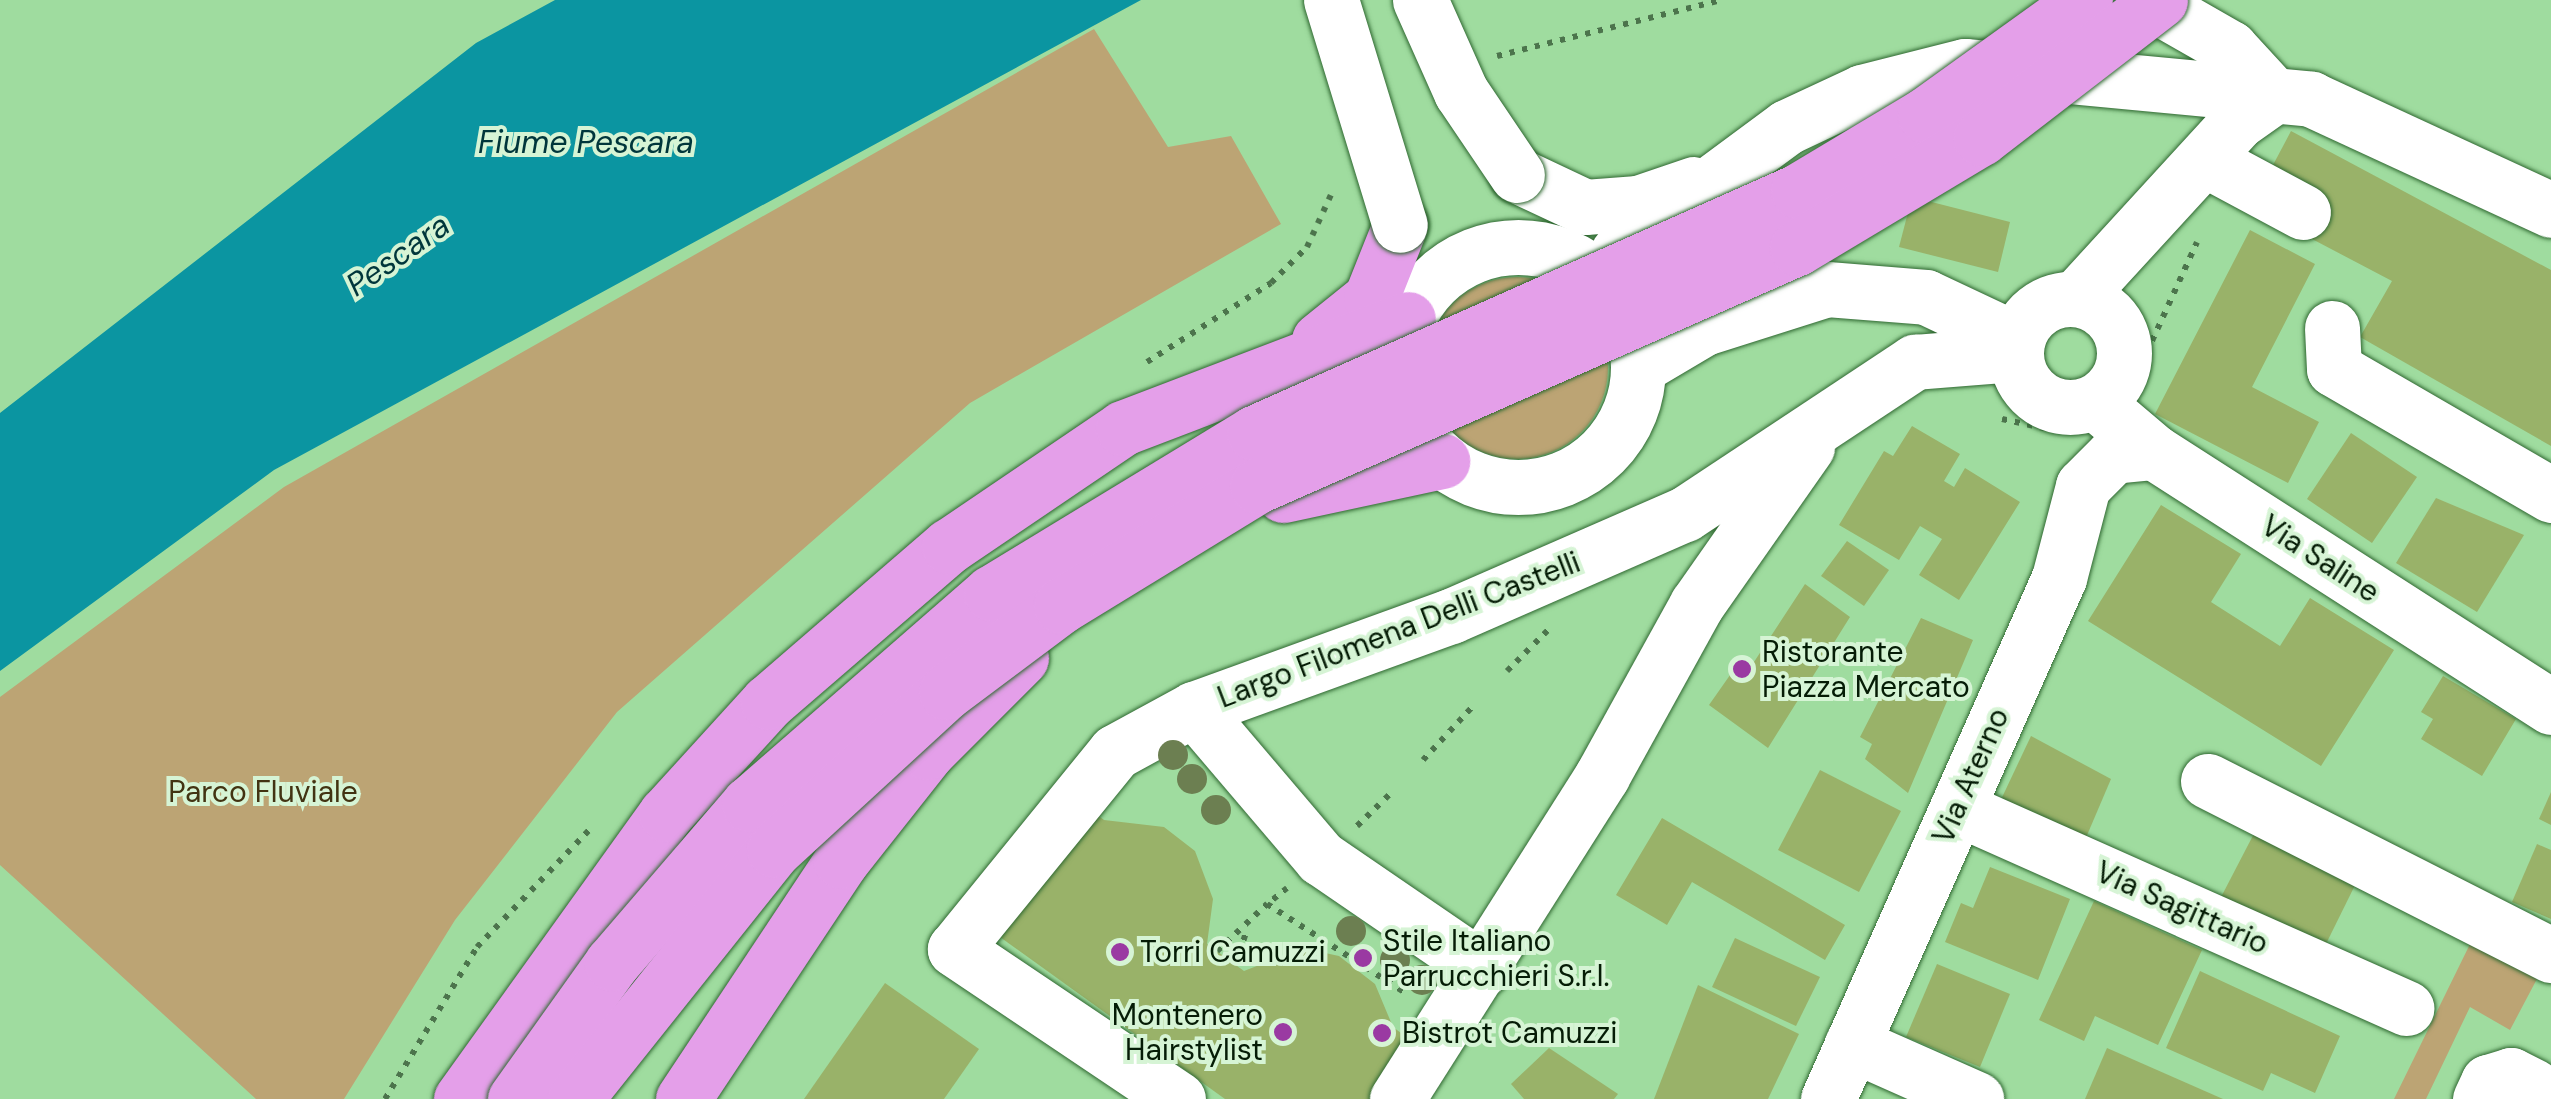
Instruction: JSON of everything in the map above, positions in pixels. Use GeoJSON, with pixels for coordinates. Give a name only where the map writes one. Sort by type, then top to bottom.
{"type":"FeatureCollection","features":[{"type":"Feature","properties":{"kind":"highway"},"geometry":{"type":"LineString","coordinates":[[516,1099],[612,963],[748,804],[991,593],[1254,432],[1798,191],[1924,115],[2085,0]]}},
{"type":"Feature","properties":{"kind":"highway"},"geometry":{"type":"LineString","coordinates":[[575,1099],[774,850],[946,692],[1061,606],[1258,486],[1812,240],[1981,138],[2160,0]]}},
{"type":"Feature","properties":{"kind":"highway"},"geometry":{"type":"LineString","coordinates":[[1218,394],[1358,314],[1390,264],[1400,224]]}},
{"type":"Feature","properties":{"kind":"highway"},"geometry":{"type":"LineString","coordinates":[[461,1099],[601,898],[768,702],[949,546],[1123,428],[1218,394],[1414,308]]}},
{"type":"Feature","properties":{"kind":"highway"},"geometry":{"type":"LineString","coordinates":[[684,1099],[841,861],[927,752],[1076,610],[1232,514],[1352,474],[1442,460]]}},
{"type":"Feature","properties":{"kind":"street"},"geometry":{"type":"LineString","coordinates":[[1330,0],[1400,224],[1414,308],[1398,370],[1403,404],[1442,460],[1504,486],[1570,475],[1619,431],[1638,368],[1623,308],[1574,260],[1462,92],[1420,0]]}},
{"type":"Feature","properties":{"kind":"street"},"geometry":{"type":"LineString","coordinates":[[2146,0],[2230,48],[2274,96]]}},
{"type":"Feature","properties":{"kind":"street"},"geometry":{"type":"LineString","coordinates":[[1517,175],[1570,205],[1619,206],[1678,190],[1862,92],[1965,66],[2311,99],[2551,210]]}},
{"type":"Feature","properties":{"kind":"street"},"geometry":{"type":"LineString","coordinates":[[2016,347],[2044,305],[2075,299],[2227,172],[2274,96]]}},
{"type":"Feature","properties":{"kind":"street"},"geometry":{"type":"LineString","coordinates":[[1414,308],[1486,251],[1574,260],[1650,235],[1758,148]]}},
{"type":"Feature","properties":{"kind":"street"},"geometry":{"type":"LineString","coordinates":[[2227,172],[2303,212]]}},
{"type":"Feature","properties":{"kind":"street"},"geometry":{"type":"LineString","coordinates":[[1638,368],[1764,304],[1827,288],[1868,292],[1962,308],[2016,347],[2027,388],[2052,412],[2121,374],[2122,336],[2098,307],[2075,299]]}},
{"type":"Feature","properties":{"kind":"street"},"geometry":{"type":"LineString","coordinates":[[1397,1099],[1483,969],[1698,604],[1807,447],[1915,362],[1868,292]]}},
{"type":"Feature","properties":{"kind":"street"},"geometry":{"type":"LineString","coordinates":[[2332,328],[2334,369],[2551,495]]}},
{"type":"Feature","properties":{"kind":"street","name":"Largo Filomena Delli Castelli"},"geometry":{"type":"LineString","coordinates":[[1483,969],[1322,858],[1194,709],[1451,616],[1685,514],[1915,362],[2016,347]]}},
{"type":"Feature","properties":{"kind":"street","name":"Via Saline"},"geometry":{"type":"LineString","coordinates":[[2052,412],[2154,452],[2551,707]]}},
{"type":"Feature","properties":{"kind":"street","name":"Via Aterno"},"geometry":{"type":"LineString","coordinates":[[1828,1099],[2059,578],[2082,490],[2063,431],[2052,412]]}},
{"type":"Feature","properties":{"kind":"street"},"geometry":{"type":"LineString","coordinates":[[2082,490],[2112,456],[2154,452]]}},
{"type":"Feature","properties":{"kind":"street"},"geometry":{"type":"LineString","coordinates":[[1178,1099],[955,949],[1116,752],[1194,709]]}},
{"type":"Feature","properties":{"kind":"street"},"geometry":{"type":"LineString","coordinates":[[2208,781],[2551,955]]}},
{"type":"Feature","properties":{"kind":"street","name":"Via Sagittario"},"geometry":{"type":"LineString","coordinates":[[1957,808],[2407,1008]]}},
{"type":"Feature","properties":{"kind":"street"},"geometry":{"type":"LineString","coordinates":[[1852,1044],[1976,1099]]}},
{"type":"Feature","properties":{"kind":"street"},"geometry":{"type":"LineString","coordinates":[[2480,1099],[2488,1082],[2511,1074],[2537,1077]]}},
{"type":"Feature","properties":{"kind":"path"},"geometry":{"type":"LineString","coordinates":[[1527,46],[1721,0]]}},
{"type":"Feature","properties":{"kind":"path"},"geometry":{"type":"LineString","coordinates":[[1136,369],[1271,283],[1307,247]]}},
{"type":"Feature","properties":{"kind":"path"},"geometry":{"type":"LineString","coordinates":[[1506,670],[1562,616]]}},
{"type":"Feature","properties":{"kind":"path"},"geometry":{"type":"LineString","coordinates":[[1423,760],[1472,707]]}},
{"type":"Feature","properties":{"kind":"path"},"geometry":{"type":"LineString","coordinates":[[1343,839],[1392,792]]}},
{"type":"Feature","properties":{"kind":"path"},"geometry":{"type":"LineString","coordinates":[[1217,951],[1246,932],[1267,904],[1294,882]]}},
{"type":"Feature","properties":{"kind":"path"},"geometry":{"type":"LineString","coordinates":[[1267,904],[1422,1004]]}},
{"type":"Feature","properties":{"kind":"path"},"geometry":{"type":"LineString","coordinates":[[1236,965],[1246,932]]}},
{"type":"Feature","properties":{"kind":"green space","name":"Parco Fluviale"},"geometry":{"type":"Polygon","coordinates":[[[1094,29],[1168,147],[1231,136],[1281,224],[970,403],[617,712],[455,920],[344,1099],[256,1099],[0,865],[0,697],[284,487],[1094,29]]]}},
{"type":"Feature","properties":{"kind":"green space"},"geometry":{"type":"Polygon","coordinates":[[[1517,277],[1552,284],[1581,304],[1601,333],[1608,368],[1601,403],[1581,432],[1552,452],[1517,459],[1482,452],[1453,432],[1433,403],[1426,368],[1433,333],[1453,304],[1482,284],[1517,277]]]}},
{"type":"Feature","properties":{"kind":"green space"},"geometry":{"type":"Polygon","coordinates":[[[2471,942],[2538,977],[2510,1030],[2470,1007],[2426,1099],[2394,1099],[2471,942]]]}},
{"type":"Feature","properties":{"kind":"water","name":"Fiume Pescara"},"geometry":{"type":"Polygon","coordinates":[[[555,0],[1141,0],[274,470],[0,671],[0,413],[476,43],[555,0]]]}},
{"type":"Feature","properties":{"kind":"building"},"geometry":{"type":"Polygon","coordinates":[[[2291,131],[2551,270],[2551,446],[2360,337],[2392,281],[2293,229],[2316,188],[2273,165],[2291,131]]]}},
{"type":"Feature","properties":{"kind":"building"},"geometry":{"type":"Polygon","coordinates":[[[1912,197],[2010,222],[1998,272],[1899,247],[1912,197]]]}},
{"type":"Feature","properties":{"kind":"building"},"geometry":{"type":"Polygon","coordinates":[[[2250,230],[2315,264],[2252,387],[2319,422],[2288,483],[2155,414],[2250,230]]]}},
{"type":"Feature","properties":{"kind":"building"},"geometry":{"type":"Polygon","coordinates":[[[1912,426],[1960,454],[1944,481],[1954,487],[1965,468],[2020,502],[1959,600],[1919,575],[1942,539],[1920,526],[1899,560],[1839,525],[1884,451],[1893,456],[1912,426]]]}},
{"type":"Feature","properties":{"kind":"building"},"geometry":{"type":"Polygon","coordinates":[[[2351,433],[2417,477],[2372,543],[2307,499],[2351,433]]]}},
{"type":"Feature","properties":{"kind":"building"},"geometry":{"type":"Polygon","coordinates":[[[2436,498],[2524,535],[2477,612],[2396,563],[2436,498]]]}},
{"type":"Feature","properties":{"kind":"building"},"geometry":{"type":"Polygon","coordinates":[[[2161,505],[2241,554],[2211,602],[2280,646],[2310,598],[2394,650],[2321,766],[2088,621],[2161,505]]]}},
{"type":"Feature","properties":{"kind":"building"},"geometry":{"type":"Polygon","coordinates":[[[1847,541],[1889,570],[1864,606],[1821,576],[1847,541]]]}},
{"type":"Feature","properties":{"kind":"building"},"geometry":{"type":"Polygon","coordinates":[[[1805,584],[1850,617],[1768,748],[1709,705],[1742,658],[1752,665],[1805,584]]]}},
{"type":"Feature","properties":{"kind":"building"},"geometry":{"type":"Polygon","coordinates":[[[1921,618],[1973,640],[1908,793],[1865,759],[1872,744],[1860,737],[1921,618]]]}},
{"type":"Feature","properties":{"kind":"building"},"geometry":{"type":"Polygon","coordinates":[[[2443,676],[2516,719],[2482,776],[2421,739],[2433,719],[2421,712],[2443,676]]]}},
{"type":"Feature","properties":{"kind":"building"},"geometry":{"type":"Polygon","coordinates":[[[2031,736],[2111,779],[2082,847],[1997,808],[2031,736]]]}},
{"type":"Feature","properties":{"kind":"building"},"geometry":{"type":"Polygon","coordinates":[[[1820,770],[1901,811],[1859,892],[1778,850],[1820,770]]]}},
{"type":"Feature","properties":{"kind":"building"},"geometry":{"type":"Polygon","coordinates":[[[2551,792],[2551,825],[2539,819],[2551,792]]]}},
{"type":"Feature","properties":{"kind":"building","name":"Torri Camuzzi"},"geometry":{"type":"Polygon","coordinates":[[[1084,805],[1104,820],[1164,827],[1195,851],[1213,899],[1207,944],[1244,971],[1302,948],[1339,956],[1375,984],[1393,1027],[1417,1045],[1378,1099],[1225,1099],[993,932],[1084,805]]]}},
{"type":"Feature","properties":{"kind":"building"},"geometry":{"type":"Polygon","coordinates":[[[1662,818],[1845,925],[1825,960],[1692,882],[1667,925],[1616,895],[1662,818]]]}},
{"type":"Feature","properties":{"kind":"building"},"geometry":{"type":"Polygon","coordinates":[[[2260,822],[2363,869],[2324,948],[2219,901],[2260,822]]]}},
{"type":"Feature","properties":{"kind":"building"},"geometry":{"type":"Polygon","coordinates":[[[2537,844],[2551,850],[2551,919],[2512,902],[2537,844]]]}},
{"type":"Feature","properties":{"kind":"building"},"geometry":{"type":"Polygon","coordinates":[[[1990,867],[2070,899],[2038,980],[1945,942],[1961,903],[1973,908],[1990,867]]]}},
{"type":"Feature","properties":{"kind":"building"},"geometry":{"type":"Polygon","coordinates":[[[2094,901],[2202,950],[2158,1045],[2095,1016],[2084,1041],[2039,1020],[2094,901]]]}},
{"type":"Feature","properties":{"kind":"building"},"geometry":{"type":"Polygon","coordinates":[[[1735,938],[1820,977],[1796,1026],[1712,987],[1735,938]]]}},
{"type":"Feature","properties":{"kind":"building"},"geometry":{"type":"Polygon","coordinates":[[[1937,964],[2010,994],[1980,1067],[1906,1037],[1937,964]]]}},
{"type":"Feature","properties":{"kind":"building"},"geometry":{"type":"Polygon","coordinates":[[[2200,971],[2340,1036],[2315,1093],[2271,1073],[2263,1091],[2166,1048],[2200,971]]]}},
{"type":"Feature","properties":{"kind":"building"},"geometry":{"type":"Polygon","coordinates":[[[885,983],[979,1049],[944,1099],[804,1099],[885,983]]]}},
{"type":"Feature","properties":{"kind":"building"},"geometry":{"type":"Polygon","coordinates":[[[1698,985],[1799,1034],[1768,1099],[1654,1099],[1698,985]]]}},
{"type":"Feature","properties":{"kind":"building"},"geometry":{"type":"Polygon","coordinates":[[[1549,1048],[1618,1094],[1614,1099],[1524,1099],[1511,1084],[1549,1048]]]}},
{"type":"Feature","properties":{"kind":"building"},"geometry":{"type":"Polygon","coordinates":[[[2107,1048],[2223,1099],[2085,1099],[2107,1048]]]}},
{"type":"Feature","properties":{"kind":"place","name":"Ristorante Piazza Mercato"},"geometry":{"type":"Point","coordinates":[1742,669]}},
{"type":"Feature","properties":{"kind":"place","name":"Torri Camuzzi"},"geometry":{"type":"Point","coordinates":[1120,952]}},
{"type":"Feature","properties":{"kind":"place","name":"Stile Italiano Parrucchieri S.r.l."},"geometry":{"type":"Point","coordinates":[1363,958]}},
{"type":"Feature","properties":{"kind":"place","name":"Montenero Hairstylist"},"geometry":{"type":"Point","coordinates":[1283,1032]}},
{"type":"Feature","properties":{"kind":"place","name":"Bistrot Camuzzi"},"geometry":{"type":"Point","coordinates":[1382,1033]}},
{"type":"Feature","properties":{"kind":"water label","name":"Pescara"},"geometry":{"type":"Point","coordinates":[398,255]}}]}
